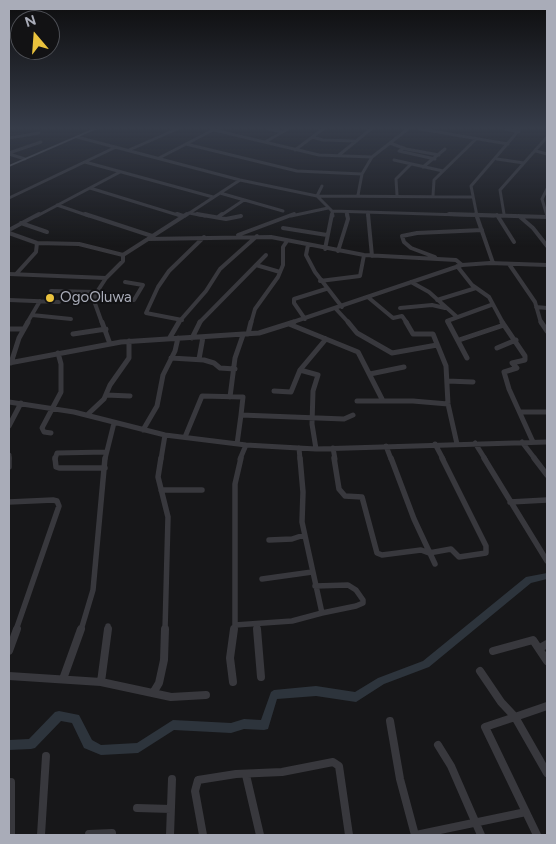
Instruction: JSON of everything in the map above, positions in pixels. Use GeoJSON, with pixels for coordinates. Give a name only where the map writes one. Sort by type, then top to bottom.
{"type":"FeatureCollection","features":[{"type":"Feature","properties":{"kind":"street"},"geometry":{"type":"LineString","coordinates":[[9,198],[72,168]]}},
{"type":"Feature","properties":{"kind":"street"},"geometry":{"type":"LineString","coordinates":[[107,168],[214,197]]}},
{"type":"Feature","properties":{"kind":"street"},"geometry":{"type":"LineString","coordinates":[[197,168],[240,180],[317,196],[397,195],[472,197]]}},
{"type":"Feature","properties":{"kind":"street"},"geometry":{"type":"LineString","coordinates":[[286,168],[297,171],[362,174]]}},
{"type":"Feature","properties":{"kind":"street"},"geometry":{"type":"LineString","coordinates":[[358,195],[362,174],[365,168]]}},
{"type":"Feature","properties":{"kind":"street"},"geometry":{"type":"LineString","coordinates":[[397,195],[396,179],[407,168]]}},
{"type":"Feature","properties":{"kind":"street"},"geometry":{"type":"LineString","coordinates":[[430,168],[443,171]]}},
{"type":"Feature","properties":{"kind":"street"},"geometry":{"type":"LineString","coordinates":[[433,196],[432,183],[446,168]]}},
{"type":"Feature","properties":{"kind":"street"},"geometry":{"type":"LineString","coordinates":[[487,168],[472,184],[472,197],[493,263]]}},
{"type":"Feature","properties":{"kind":"street"},"geometry":{"type":"LineString","coordinates":[[504,214],[500,190],[520,168]]}},
{"type":"Feature","properties":{"kind":"street"},"geometry":{"type":"LineString","coordinates":[[9,231],[120,172]]}},
{"type":"Feature","properties":{"kind":"street"},"geometry":{"type":"LineString","coordinates":[[110,344],[106,329],[93,304],[93,298],[95,292],[122,261],[123,255],[183,216],[195,211],[240,180]]}},
{"type":"Feature","properties":{"kind":"street"},"geometry":{"type":"LineString","coordinates":[[317,196],[322,186]]}},
{"type":"Feature","properties":{"kind":"street"},"geometry":{"type":"LineString","coordinates":[[90,188],[183,216]]}},
{"type":"Feature","properties":{"kind":"street"},"geometry":{"type":"LineString","coordinates":[[317,196],[332,212],[547,216],[542,199],[547,189]]}},
{"type":"Feature","properties":{"kind":"street"},"geometry":{"type":"LineString","coordinates":[[220,193],[283,211]]}},
{"type":"Feature","properties":{"kind":"street"},"geometry":{"type":"LineString","coordinates":[[217,217],[244,200]]}},
{"type":"Feature","properties":{"kind":"street"},"geometry":{"type":"LineString","coordinates":[[56,205],[150,237],[258,236],[372,256],[456,260],[476,288],[489,297],[504,325],[516,340],[526,358],[512,363],[518,368],[504,372],[509,389],[533,442]]}},
{"type":"Feature","properties":{"kind":"street"},"geometry":{"type":"LineString","coordinates":[[235,236],[295,214],[328,208]]}},
{"type":"Feature","properties":{"kind":"street"},"geometry":{"type":"LineString","coordinates":[[195,211],[230,219],[241,216]]}},
{"type":"Feature","properties":{"kind":"street"},"geometry":{"type":"LineString","coordinates":[[325,249],[332,212]]}},
{"type":"Feature","properties":{"kind":"street"},"geometry":{"type":"LineString","coordinates":[[338,251],[348,219],[346,212]]}},
{"type":"Feature","properties":{"kind":"street"},"geometry":{"type":"LineString","coordinates":[[368,212],[372,256]]}},
{"type":"Feature","properties":{"kind":"street"},"geometry":{"type":"LineString","coordinates":[[497,215],[514,242]]}},
{"type":"Feature","properties":{"kind":"street"},"geometry":{"type":"LineString","coordinates":[[519,216],[546,241],[547,246]]}},
{"type":"Feature","properties":{"kind":"street"},"geometry":{"type":"LineString","coordinates":[[21,223],[47,232]]}},
{"type":"Feature","properties":{"kind":"street"},"geometry":{"type":"LineString","coordinates":[[283,228],[327,235]]}},
{"type":"Feature","properties":{"kind":"street"},"geometry":{"type":"LineString","coordinates":[[442,260],[413,250],[404,242],[402,236],[418,232],[482,230]]}},
{"type":"Feature","properties":{"kind":"street"},"geometry":{"type":"LineString","coordinates":[[9,231],[37,243],[74,243],[123,255]]}},
{"type":"Feature","properties":{"kind":"street"},"geometry":{"type":"LineString","coordinates":[[169,339],[206,291],[220,268],[258,236]]}},
{"type":"Feature","properties":{"kind":"street"},"geometry":{"type":"LineString","coordinates":[[182,320],[148,315],[146,313],[158,287],[169,271],[204,237]]}},
{"type":"Feature","properties":{"kind":"street"},"geometry":{"type":"LineString","coordinates":[[230,397],[235,358],[240,350],[255,309],[274,286],[283,265],[283,247],[286,241]]}},
{"type":"Feature","properties":{"kind":"street"},"geometry":{"type":"LineString","coordinates":[[16,273],[36,252],[37,243]]}},
{"type":"Feature","properties":{"kind":"street"},"geometry":{"type":"LineString","coordinates":[[308,245],[306,255],[320,281],[342,307]]}},
{"type":"Feature","properties":{"kind":"street"},"geometry":{"type":"LineString","coordinates":[[192,338],[198,324],[266,255]]}},
{"type":"Feature","properties":{"kind":"street"},"geometry":{"type":"LineString","coordinates":[[320,281],[360,276],[362,274],[364,255]]}},
{"type":"Feature","properties":{"kind":"street"},"geometry":{"type":"LineString","coordinates":[[10,363],[58,352],[129,341],[246,335],[305,319],[460,266],[493,263],[547,266]]}},
{"type":"Feature","properties":{"kind":"street"},"geometry":{"type":"LineString","coordinates":[[510,264],[536,307],[547,331]]}},
{"type":"Feature","properties":{"kind":"street"},"geometry":{"type":"LineString","coordinates":[[256,265],[280,272]]}},
{"type":"Feature","properties":{"kind":"street"},"geometry":{"type":"LineString","coordinates":[[9,274],[106,278]]}},
{"type":"Feature","properties":{"kind":"street"},"geometry":{"type":"LineString","coordinates":[[93,298],[134,300],[143,285],[126,282]]}},
{"type":"Feature","properties":{"kind":"street"},"geometry":{"type":"LineString","coordinates":[[411,282],[457,317]]}},
{"type":"Feature","properties":{"kind":"street"},"geometry":{"type":"LineString","coordinates":[[437,300],[476,288]]}},
{"type":"Feature","properties":{"kind":"street"},"geometry":{"type":"LineString","coordinates":[[305,319],[294,299],[326,289]]}},
{"type":"Feature","properties":{"kind":"street"},"geometry":{"type":"LineString","coordinates":[[51,291],[95,292]]}},
{"type":"Feature","properties":{"kind":"street"},"geometry":{"type":"LineString","coordinates":[[369,298],[393,318],[402,316],[413,334],[432,333],[444,358],[448,404],[457,444]]}},
{"type":"Feature","properties":{"kind":"street"},"geometry":{"type":"LineString","coordinates":[[9,300],[59,302]]}},
{"type":"Feature","properties":{"kind":"street"},"geometry":{"type":"LineString","coordinates":[[10,363],[23,329],[40,301]]}},
{"type":"Feature","properties":{"kind":"street"},"geometry":{"type":"LineString","coordinates":[[400,308],[432,305],[445,308]]}},
{"type":"Feature","properties":{"kind":"street"},"geometry":{"type":"LineString","coordinates":[[467,358],[459,340],[447,322],[492,305]]}},
{"type":"Feature","properties":{"kind":"street"},"geometry":{"type":"LineString","coordinates":[[536,307],[547,308]]}},
{"type":"Feature","properties":{"kind":"street"},"geometry":{"type":"LineString","coordinates":[[336,309],[357,333],[392,353],[437,345]]}},
{"type":"Feature","properties":{"kind":"street"},"geometry":{"type":"LineString","coordinates":[[32,315],[70,319]]}},
{"type":"Feature","properties":{"kind":"street"},"geometry":{"type":"LineString","coordinates":[[289,324],[358,352],[383,401]]}},
{"type":"Feature","properties":{"kind":"street"},"geometry":{"type":"LineString","coordinates":[[459,340],[504,325]]}},
{"type":"Feature","properties":{"kind":"street"},"geometry":{"type":"LineString","coordinates":[[9,329],[23,329]]}},
{"type":"Feature","properties":{"kind":"street"},"geometry":{"type":"LineString","coordinates":[[72,334],[106,329]]}},
{"type":"Feature","properties":{"kind":"street"},"geometry":{"type":"LineString","coordinates":[[199,360],[203,337]]}},
{"type":"Feature","properties":{"kind":"street"},"geometry":{"type":"LineString","coordinates":[[143,430],[157,406],[163,375],[172,358],[178,338]]}},
{"type":"Feature","properties":{"kind":"street"},"geometry":{"type":"LineString","coordinates":[[274,391],[291,392],[300,370],[326,339]]}},
{"type":"Feature","properties":{"kind":"street"},"geometry":{"type":"LineString","coordinates":[[497,348],[516,340]]}},
{"type":"Feature","properties":{"kind":"street"},"geometry":{"type":"LineString","coordinates":[[87,416],[106,395],[110,385],[129,358],[129,341]]}},
{"type":"Feature","properties":{"kind":"street"},"geometry":{"type":"LineString","coordinates":[[51,433],[44,432],[42,428],[61,392],[61,364],[58,352]]}},
{"type":"Feature","properties":{"kind":"street"},"geometry":{"type":"LineString","coordinates":[[172,358],[199,360],[214,363],[220,368],[234,369]]}},
{"type":"Feature","properties":{"kind":"street"},"geometry":{"type":"LineString","coordinates":[[370,374],[404,368]]}},
{"type":"Feature","properties":{"kind":"street"},"geometry":{"type":"LineString","coordinates":[[300,370],[318,375],[313,392],[312,417],[316,449]]}},
{"type":"Feature","properties":{"kind":"street"},"geometry":{"type":"LineString","coordinates":[[447,381],[473,382]]}},
{"type":"Feature","properties":{"kind":"street"},"geometry":{"type":"LineString","coordinates":[[106,395],[130,396]]}},
{"type":"Feature","properties":{"kind":"street"},"geometry":{"type":"LineString","coordinates":[[186,437],[202,396],[243,397],[237,444]]}},
{"type":"Feature","properties":{"kind":"street"},"geometry":{"type":"LineString","coordinates":[[357,401],[448,404]]}},
{"type":"Feature","properties":{"kind":"street"},"geometry":{"type":"LineString","coordinates":[[9,402],[52,408],[165,435],[246,445],[316,449],[547,442]]}},
{"type":"Feature","properties":{"kind":"street"},"geometry":{"type":"LineString","coordinates":[[9,426],[21,403]]}},
{"type":"Feature","properties":{"kind":"street"},"geometry":{"type":"LineString","coordinates":[[520,412],[547,412]]}},
{"type":"Feature","properties":{"kind":"street"},"geometry":{"type":"LineString","coordinates":[[241,415],[344,419],[353,415]]}},
{"type":"Feature","properties":{"kind":"street"},"geometry":{"type":"LineString","coordinates":[[63,679],[72,659],[93,590],[95,543],[106,452],[114,423]]}},
{"type":"Feature","properties":{"kind":"street"},"geometry":{"type":"LineString","coordinates":[[153,693],[159,683],[164,660],[164,602],[168,517],[158,477],[165,435]]}},
{"type":"Feature","properties":{"kind":"street"},"geometry":{"type":"LineString","coordinates":[[522,442],[547,475]]}},
{"type":"Feature","properties":{"kind":"street"},"geometry":{"type":"LineString","coordinates":[[333,448],[339,489],[345,496],[362,497],[376,553],[382,555],[421,550],[429,553],[454,550],[458,557],[483,555],[487,550],[435,444]]}},
{"type":"Feature","properties":{"kind":"street"},"geometry":{"type":"LineString","coordinates":[[475,444],[547,561]]}},
{"type":"Feature","properties":{"kind":"street"},"geometry":{"type":"LineString","coordinates":[[233,682],[230,658],[235,625],[235,484],[236,468],[246,445]]}},
{"type":"Feature","properties":{"kind":"street"},"geometry":{"type":"LineString","coordinates":[[386,446],[435,564]]}},
{"type":"Feature","properties":{"kind":"street"},"geometry":{"type":"LineString","coordinates":[[299,448],[304,535],[322,613]]}},
{"type":"Feature","properties":{"kind":"street"},"geometry":{"type":"LineString","coordinates":[[105,468],[59,468],[56,467],[54,461],[57,453],[106,452]]}},
{"type":"Feature","properties":{"kind":"street"},"geometry":{"type":"LineString","coordinates":[[9,455],[9,466]]}},
{"type":"Feature","properties":{"kind":"street"},"geometry":{"type":"LineString","coordinates":[[161,490],[202,490]]}},
{"type":"Feature","properties":{"kind":"street"},"geometry":{"type":"LineString","coordinates":[[9,502],[54,500],[57,501],[59,506],[9,651]]}},
{"type":"Feature","properties":{"kind":"street"},"geometry":{"type":"LineString","coordinates":[[510,502],[547,500]]}},
{"type":"Feature","properties":{"kind":"street"},"geometry":{"type":"LineString","coordinates":[[269,540],[292,539],[304,535]]}},
{"type":"Feature","properties":{"kind":"street"},"geometry":{"type":"LineString","coordinates":[[262,579],[312,572]]}},
{"type":"Feature","properties":{"kind":"street"},"geometry":{"type":"LineString","coordinates":[[235,625],[292,621],[363,603],[356,590],[348,586],[315,586]]}},
{"type":"Feature","properties":{"kind":"street"},"geometry":{"type":"LineString","coordinates":[[257,624],[261,677]]}},
{"type":"Feature","properties":{"kind":"street"},"geometry":{"type":"LineString","coordinates":[[101,682],[109,635],[108,626]]}},
{"type":"Feature","properties":{"kind":"street"},"geometry":{"type":"LineString","coordinates":[[493,651],[525,640],[533,640],[544,646],[547,661]]}},
{"type":"Feature","properties":{"kind":"street"},"geometry":{"type":"LineString","coordinates":[[480,672],[501,702],[515,717],[547,773]]}},
{"type":"Feature","properties":{"kind":"street"},"geometry":{"type":"LineString","coordinates":[[9,676],[101,682],[171,697],[206,695]]}},
{"type":"Feature","properties":{"kind":"street"},"geometry":{"type":"LineString","coordinates":[[537,835],[484,727],[547,706]]}},
{"type":"Feature","properties":{"kind":"street"},"geometry":{"type":"LineString","coordinates":[[390,721],[400,779],[415,835],[526,812]]}},
{"type":"Feature","properties":{"kind":"street"},"geometry":{"type":"LineString","coordinates":[[438,745],[451,766],[481,835]]}},
{"type":"Feature","properties":{"kind":"street"},"geometry":{"type":"LineString","coordinates":[[41,835],[46,756]]}},
{"type":"Feature","properties":{"kind":"street"},"geometry":{"type":"LineString","coordinates":[[203,835],[195,791],[198,780],[282,772],[333,762],[338,764],[349,835]]}},
{"type":"Feature","properties":{"kind":"street"},"geometry":{"type":"LineString","coordinates":[[246,775],[260,835]]}},
{"type":"Feature","properties":{"kind":"street"},"geometry":{"type":"LineString","coordinates":[[170,835],[172,779]]}},
{"type":"Feature","properties":{"kind":"street"},"geometry":{"type":"LineString","coordinates":[[11,782],[11,835]]}},
{"type":"Feature","properties":{"kind":"street"},"geometry":{"type":"LineString","coordinates":[[137,808],[171,809]]}},
{"type":"Feature","properties":{"kind":"street"},"geometry":{"type":"LineString","coordinates":[[89,834],[112,833],[112,835]]}},
{"type":"Feature","properties":{"kind":"waterway"},"geometry":{"type":"LineString","coordinates":[[9,745],[31,744],[59,716],[75,719],[88,744],[101,750],[138,748],[173,725],[231,728],[244,724],[264,725],[274,695],[316,691],[356,697],[381,681],[426,664],[529,580],[547,576]]}},
{"type":"Feature","properties":{"kind":"place","name":"OgoOluwa"},"geometry":{"type":"Point","coordinates":[50,298]}}]}
